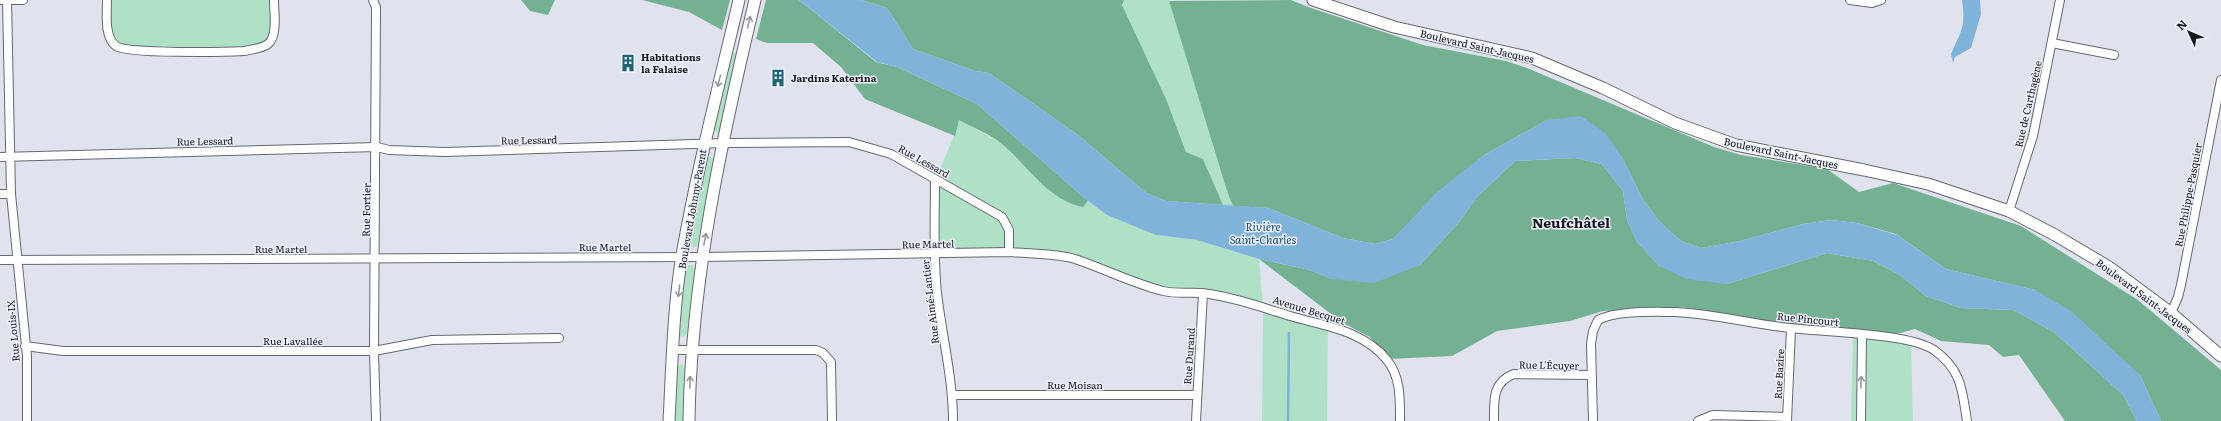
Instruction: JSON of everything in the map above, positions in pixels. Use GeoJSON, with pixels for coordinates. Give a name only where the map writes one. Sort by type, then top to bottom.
{"type":"FeatureCollection","features":[{"type":"Feature","properties":{"kind":"street"},"geometry":{"type":"LineString","coordinates":[[0,0],[23,0]]}},
{"type":"Feature","properties":{"kind":"street","name":"Rue Louis-IX"},"geometry":{"type":"LineString","coordinates":[[7,0],[11,194],[25,346],[27,421]]}},
{"type":"Feature","properties":{"kind":"street"},"geometry":{"type":"LineString","coordinates":[[107,0],[108,32],[111,42],[117,47],[139,51],[245,51],[267,44],[274,36],[274,0]]}},
{"type":"Feature","properties":{"kind":"street","name":"Rue Fortier"},"geometry":{"type":"LineString","coordinates":[[373,0],[376,7],[377,147],[374,351],[376,421]]}},
{"type":"Feature","properties":{"kind":"street","name":"Boulevard Johnny-Parent"},"geometry":{"type":"LineString","coordinates":[[669,421],[673,350],[682,256],[704,145],[739,0]]}},
{"type":"Feature","properties":{"kind":"street","name":"Boulevard Johnny-Parent"},"geometry":{"type":"LineString","coordinates":[[689,421],[691,350],[702,257],[743,44],[754,0]]}},
{"type":"Feature","properties":{"kind":"street","name":"Boulevard Saint-Jacques"},"geometry":{"type":"LineString","coordinates":[[1313,0],[1335,4],[1394,27],[1532,58],[1603,88],[1674,123],[1736,145],[1928,184],[2008,211],[2055,235],[2108,267],[2170,313],[2221,356]]}},
{"type":"Feature","properties":{"kind":"street"},"geometry":{"type":"LineString","coordinates":[[1850,0],[1872,4],[1881,0]]}},
{"type":"Feature","properties":{"kind":"street","name":"Rue de Carthagène"},"geometry":{"type":"LineString","coordinates":[[2008,211],[2033,136],[2060,0]]}},
{"type":"Feature","properties":{"kind":"street"},"geometry":{"type":"LineString","coordinates":[[2052,43],[2114,55]]}},
{"type":"Feature","properties":{"kind":"street","name":"Rue Philippe-Pasquier"},"geometry":{"type":"LineString","coordinates":[[2170,313],[2178,297],[2181,285],[2221,80]]}},
{"type":"Feature","properties":{"kind":"street","name":"Rue Lessard"},"geometry":{"type":"LineString","coordinates":[[0,157],[377,147],[388,150],[445,152],[704,145],[724,143],[848,142],[891,154],[1002,217],[1009,230],[1009,252]]}},
{"type":"Feature","properties":{"kind":"street","name":"Rue Aimé-Lantier"},"geometry":{"type":"LineString","coordinates":[[935,180],[935,254],[937,293],[953,395],[953,421]]}},
{"type":"Feature","properties":{"kind":"street"},"geometry":{"type":"LineString","coordinates":[[0,194],[11,194]]}},
{"type":"Feature","properties":{"kind":"street","name":"Rue Martel"},"geometry":{"type":"LineString","coordinates":[[0,260],[702,257],[1009,252],[1057,255],[1075,259],[1135,284],[1166,291],[1203,293]]}},
{"type":"Feature","properties":{"kind":"street","name":"Rue Durand"},"geometry":{"type":"LineString","coordinates":[[1196,421],[1196,395],[1203,293]]}},
{"type":"Feature","properties":{"kind":"street","name":"Avenue Becquet"},"geometry":{"type":"LineString","coordinates":[[1203,293],[1250,303],[1338,328],[1350,333],[1371,346],[1387,360],[1396,377],[1400,396],[1400,421]]}},
{"type":"Feature","properties":{"kind":"street","name":"Rue Pincourt"},"geometry":{"type":"LineString","coordinates":[[1591,375],[1591,344],[1593,332],[1598,320],[1620,314],[1677,312],[1791,328],[1862,335],[1911,342],[1932,349],[1949,363],[1960,380],[1967,421]]}},
{"type":"Feature","properties":{"kind":"street","name":"Rue Bazire"},"geometry":{"type":"LineString","coordinates":[[1787,419],[1791,328]]}},
{"type":"Feature","properties":{"kind":"street"},"geometry":{"type":"LineString","coordinates":[[1861,421],[1862,335]]}},
{"type":"Feature","properties":{"kind":"street","name":"Rue Lavallée"},"geometry":{"type":"LineString","coordinates":[[25,346],[63,351],[374,351],[432,340],[559,338]]}},
{"type":"Feature","properties":{"kind":"street"},"geometry":{"type":"LineString","coordinates":[[673,350],[816,350],[823,353],[831,362],[832,366],[832,421]]}},
{"type":"Feature","properties":{"kind":"street","name":"Rue L'Écuyer"},"geometry":{"type":"LineString","coordinates":[[1494,421],[1494,396],[1496,388],[1506,377],[1514,374],[1591,375]]}},
{"type":"Feature","properties":{"kind":"street"},"geometry":{"type":"LineString","coordinates":[[1591,375],[1593,421]]}},
{"type":"Feature","properties":{"kind":"street","name":"Rue Moisan"},"geometry":{"type":"LineString","coordinates":[[953,395],[1196,395]]}},
{"type":"Feature","properties":{"kind":"street"},"geometry":{"type":"LineString","coordinates":[[1698,421],[1713,415],[1787,419]]}},
{"type":"Feature","properties":{"kind":"green space"},"geometry":{"type":"Polygon","coordinates":[[[107,0],[274,0],[274,36],[258,47],[139,51],[111,42],[107,0]]]}},
{"type":"Feature","properties":{"kind":"green space"},"geometry":{"type":"Polygon","coordinates":[[[521,0],[555,0],[548,15],[530,11],[521,0]]]}},
{"type":"Feature","properties":{"kind":"green space"},"geometry":{"type":"Polygon","coordinates":[[[642,0],[730,0],[722,30],[689,12],[642,0]]]}},
{"type":"Feature","properties":{"kind":"green space"},"geometry":{"type":"Polygon","coordinates":[[[766,0],[799,0],[876,62],[897,67],[977,104],[1088,201],[1083,207],[1060,198],[1039,181],[997,140],[959,120],[955,136],[865,99],[841,67],[813,43],[767,43],[756,39],[766,0]]]}},
{"type":"Feature","properties":{"kind":"green space"},"geometry":{"type":"Polygon","coordinates":[[[861,0],[1124,0],[1122,5],[1166,99],[1186,152],[1203,159],[1223,205],[1166,201],[1146,193],[1078,135],[989,73],[975,71],[913,49],[887,8],[861,0]]]}},
{"type":"Feature","properties":{"kind":"green space"},"geometry":{"type":"Polygon","coordinates":[[[1124,0],[1169,0],[1227,191],[1233,206],[1223,205],[1203,159],[1186,152],[1166,99],[1122,5],[1124,0]]]}},
{"type":"Feature","properties":{"kind":"green space"},"geometry":{"type":"Polygon","coordinates":[[[1291,0],[1423,45],[1506,61],[1527,68],[1714,147],[1741,155],[1827,169],[1859,192],[1893,183],[2021,226],[2138,300],[2221,370],[2221,421],[2161,421],[2140,375],[2035,290],[1946,269],[1896,234],[1857,223],[1831,220],[1803,224],[1740,241],[1701,248],[1681,241],[1659,221],[1642,198],[1622,157],[1547,120],[1484,155],[1393,239],[1375,244],[1343,238],[1268,208],[1233,206],[1227,191],[1169,1],[1291,0]]]}},
{"type":"Feature","properties":{"kind":"green space"},"geometry":{"type":"Polygon","coordinates":[[[732,52],[737,53],[721,130],[717,133],[714,129],[732,52]]]}},
{"type":"Feature","properties":{"kind":"green space"},"geometry":{"type":"Polygon","coordinates":[[[959,120],[1001,143],[1056,196],[1083,207],[1088,201],[1107,215],[1156,235],[1197,240],[1259,259],[1263,307],[1166,291],[1057,255],[935,254],[935,180],[954,136],[959,120]]]}},
{"type":"Feature","properties":{"kind":"green space"},"geometry":{"type":"Polygon","coordinates":[[[710,156],[714,161],[697,246],[693,248],[690,243],[707,159],[710,156]]]}},
{"type":"Feature","properties":{"kind":"green space"},"geometry":{"type":"Polygon","coordinates":[[[1575,158],[1602,164],[1623,191],[1627,220],[1637,242],[1659,266],[1727,284],[1827,253],[1873,261],[1900,275],[1926,296],[1961,308],[2013,310],[2054,332],[2123,395],[2137,421],[2065,421],[2019,355],[2003,357],[1989,345],[1941,341],[1915,329],[1900,333],[1853,334],[1682,307],[1603,311],[1570,321],[1497,331],[1452,356],[1388,359],[1370,337],[1343,323],[1259,259],[1310,270],[1332,279],[1420,265],[1460,221],[1476,198],[1515,161],[1575,158]]]}},
{"type":"Feature","properties":{"kind":"green space"},"geometry":{"type":"Polygon","coordinates":[[[688,265],[692,265],[695,268],[687,334],[683,337],[680,336],[679,331],[686,268],[688,265]]]}},
{"type":"Feature","properties":{"kind":"green space"},"geometry":{"type":"Polygon","coordinates":[[[1263,307],[1328,326],[1327,421],[1262,421],[1263,307]]]}},
{"type":"Feature","properties":{"kind":"green space"},"geometry":{"type":"Polygon","coordinates":[[[1853,334],[1911,342],[1913,421],[1851,421],[1853,334]]]}},
{"type":"Feature","properties":{"kind":"green space"},"geometry":{"type":"Polygon","coordinates":[[[682,364],[685,367],[684,421],[675,421],[677,367],[682,364]]]}},
{"type":"Feature","properties":{"kind":"water","name":"Rivière Saint-Charles"},"geometry":{"type":"Polygon","coordinates":[[[799,0],[861,0],[887,8],[913,49],[975,71],[989,73],[1078,135],[1146,193],[1166,201],[1268,208],[1343,238],[1375,244],[1393,239],[1437,192],[1484,155],[1547,120],[1581,116],[1606,134],[1622,157],[1642,198],[1659,221],[1681,241],[1701,248],[1740,241],[1803,224],[1831,220],[1857,223],[1897,235],[1946,269],[2035,290],[2071,311],[2140,375],[2161,421],[2137,421],[2123,395],[2054,332],[2013,310],[1961,308],[1926,296],[1900,275],[1873,261],[1827,253],[1727,284],[1687,279],[1659,266],[1637,242],[1627,220],[1623,191],[1602,164],[1575,158],[1515,161],[1476,198],[1460,221],[1420,265],[1374,283],[1332,279],[1310,270],[1259,259],[1197,240],[1156,235],[1107,215],[1088,201],[977,104],[897,67],[877,62],[799,0]]]}},
{"type":"Feature","properties":{"kind":"water"},"geometry":{"type":"Polygon","coordinates":[[[1962,0],[1980,0],[1981,14],[1971,48],[1955,57],[1953,63],[1951,54],[1963,23],[1962,0]]]}},
{"type":"Feature","properties":{"kind":"waterway"},"geometry":{"type":"LineString","coordinates":[[1288,421],[1289,333]]}},
{"type":"Feature","properties":{"kind":"place","name":"Habitations la Falaise"},"geometry":{"type":"Point","coordinates":[628,63]}},
{"type":"Feature","properties":{"kind":"place","name":"Jardins Katerina"},"geometry":{"type":"Point","coordinates":[778,78]}},
{"type":"Feature","properties":{"kind":"district","name":"Neufchâtel"},"geometry":{"type":"Point","coordinates":[1571,223]}}]}
